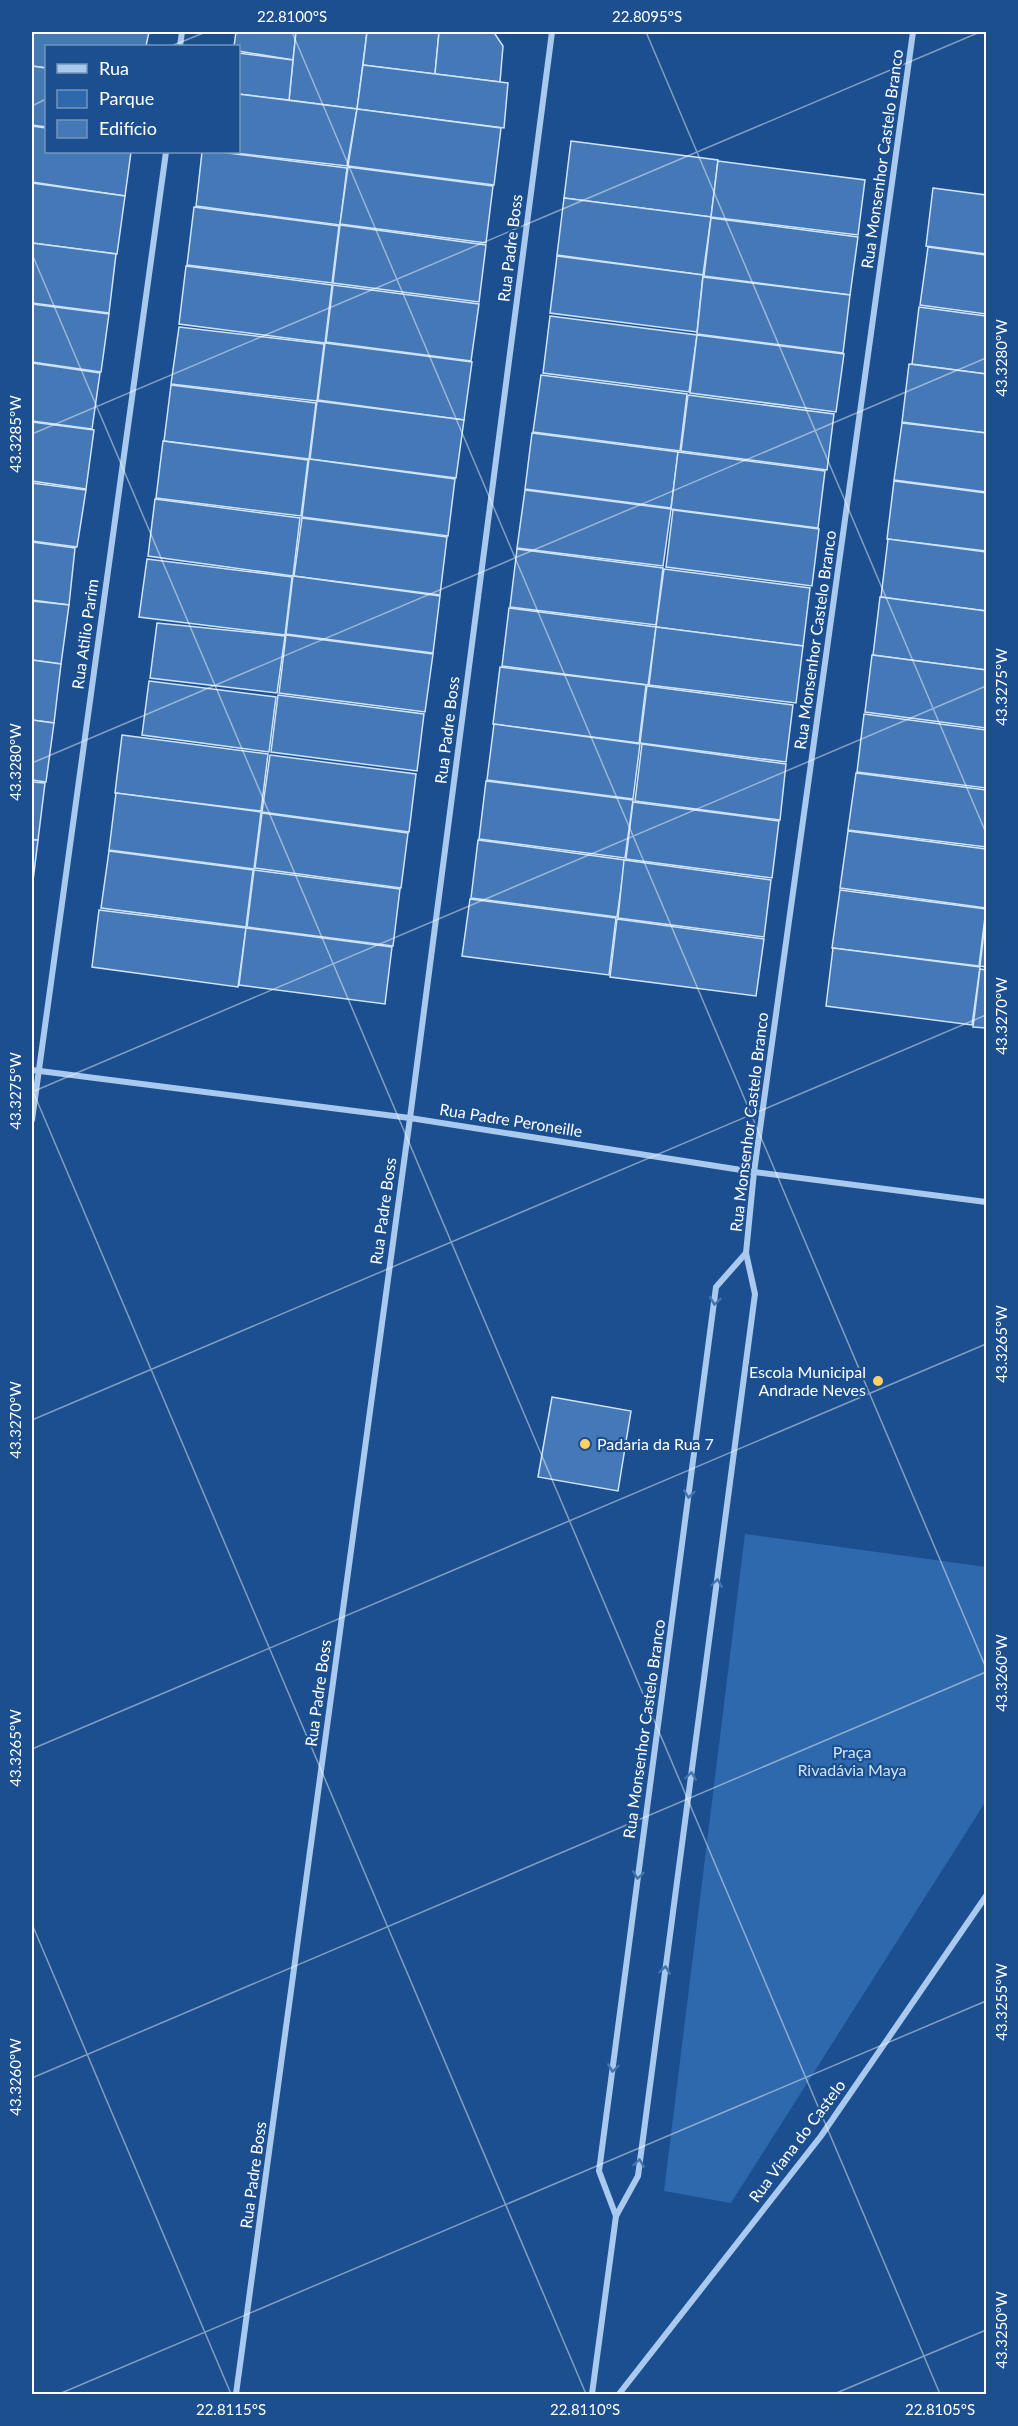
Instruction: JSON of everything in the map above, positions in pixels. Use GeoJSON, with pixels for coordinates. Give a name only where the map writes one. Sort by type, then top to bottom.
{"type":"FeatureCollection","features":[{"type":"Feature","properties":{"kind":"street","name":"Rua Padre Boss"},"geometry":{"type":"LineString","coordinates":[[236,2394],[410,1118],[552,32]]}},
{"type":"Feature","properties":{"kind":"street","name":"Rua Monsenhor Castelo Branco"},"geometry":{"type":"LineString","coordinates":[[592,2394],[616,2216],[638,2176],[755,1294],[746,1253],[754,1172],[913,32]]}},
{"type":"Feature","properties":{"kind":"street","name":"Rua Atilio Parim"},"geometry":{"type":"LineString","coordinates":[[32,1120],[35,1070],[166,153]]}},
{"type":"Feature","properties":{"kind":"street","name":"Rua Padre Peroneille"},"geometry":{"type":"LineString","coordinates":[[35,1070],[410,1118],[754,1172],[987,1202]]}},
{"type":"Feature","properties":{"kind":"street","name":"Rua Monsenhor Castelo Branco"},"geometry":{"type":"LineString","coordinates":[[616,2216],[599,2171],[716,1287],[746,1253]]}},
{"type":"Feature","properties":{"kind":"street","name":"Rua Viana do Castelo"},"geometry":{"type":"LineString","coordinates":[[619,2394],[821,2136],[987,1896]]}},
{"type":"Feature","properties":{"kind":"green space","name":"Praça Rivadávia Maya"},"geometry":{"type":"Polygon","coordinates":[[[745,1534],[986,1567],[986,1801],[731,2203],[664,2191],[745,1534]]]}},
{"type":"Feature","properties":{"kind":"building"},"geometry":{"type":"Polygon","coordinates":[[[32,32],[149,32],[146,45],[45,45],[45,68],[32,66],[32,32]]]}},
{"type":"Feature","properties":{"kind":"building"},"geometry":{"type":"Polygon","coordinates":[[[236,32],[296,32],[293,60],[240,51],[240,45],[234,45],[236,32]]]}},
{"type":"Feature","properties":{"kind":"building"},"geometry":{"type":"Polygon","coordinates":[[[296,32],[367,32],[357,109],[289,100],[296,32]]]}},
{"type":"Feature","properties":{"kind":"building"},"geometry":{"type":"Polygon","coordinates":[[[367,32],[439,32],[435,74],[363,65],[367,32]]]}},
{"type":"Feature","properties":{"kind":"building"},"geometry":{"type":"Polygon","coordinates":[[[439,32],[492,32],[495,34],[503,46],[500,82],[435,74],[439,32]]]}},
{"type":"Feature","properties":{"kind":"building"},"geometry":{"type":"Polygon","coordinates":[[[240,53],[293,60],[289,100],[240,94],[240,53]]]}},
{"type":"Feature","properties":{"kind":"building"},"geometry":{"type":"Polygon","coordinates":[[[363,65],[508,83],[504,128],[357,109],[363,65]]]}},
{"type":"Feature","properties":{"kind":"building"},"geometry":{"type":"Polygon","coordinates":[[[32,66],[45,68],[45,127],[32,125],[32,66]]]}},
{"type":"Feature","properties":{"kind":"building"},"geometry":{"type":"Polygon","coordinates":[[[240,94],[357,109],[347,166],[236,153],[240,153],[240,94]]]}},
{"type":"Feature","properties":{"kind":"building"},"geometry":{"type":"Polygon","coordinates":[[[357,109],[501,128],[494,185],[348,166],[357,109]]]}},
{"type":"Feature","properties":{"kind":"building"},"geometry":{"type":"Polygon","coordinates":[[[32,126],[45,128],[45,153],[131,153],[125,196],[32,182],[32,126]]]}},
{"type":"Feature","properties":{"kind":"building"},"geometry":{"type":"Polygon","coordinates":[[[571,141],[718,160],[711,217],[564,198],[571,141]]]}},
{"type":"Feature","properties":{"kind":"building"},"geometry":{"type":"Polygon","coordinates":[[[202,153],[228,153],[347,168],[340,225],[196,206],[202,153]]]}},
{"type":"Feature","properties":{"kind":"building"},"geometry":{"type":"Polygon","coordinates":[[[718,161],[865,180],[858,235],[711,217],[718,161]]]}},
{"type":"Feature","properties":{"kind":"building"},"geometry":{"type":"Polygon","coordinates":[[[348,167],[493,186],[486,243],[340,224],[348,167]]]}},
{"type":"Feature","properties":{"kind":"building"},"geometry":{"type":"Polygon","coordinates":[[[32,183],[125,196],[117,254],[32,243],[32,183]]]}},
{"type":"Feature","properties":{"kind":"building"},"geometry":{"type":"Polygon","coordinates":[[[933,188],[986,195],[986,254],[926,246],[933,188]]]}},
{"type":"Feature","properties":{"kind":"building"},"geometry":{"type":"Polygon","coordinates":[[[564,198],[711,217],[703,275],[557,255],[564,198]]]}},
{"type":"Feature","properties":{"kind":"building"},"geometry":{"type":"Polygon","coordinates":[[[194,207],[339,226],[332,283],[187,265],[194,207]]]}},
{"type":"Feature","properties":{"kind":"building"},"geometry":{"type":"Polygon","coordinates":[[[711,218],[858,237],[850,295],[704,276],[711,218]]]}},
{"type":"Feature","properties":{"kind":"building"},"geometry":{"type":"Polygon","coordinates":[[[340,225],[486,245],[479,302],[333,283],[340,225]]]}},
{"type":"Feature","properties":{"kind":"building"},"geometry":{"type":"Polygon","coordinates":[[[32,243],[116,254],[109,313],[32,303],[32,243]]]}},
{"type":"Feature","properties":{"kind":"building"},"geometry":{"type":"Polygon","coordinates":[[[928,247],[986,255],[986,314],[920,305],[928,247]]]}},
{"type":"Feature","properties":{"kind":"building"},"geometry":{"type":"Polygon","coordinates":[[[557,256],[703,275],[697,332],[550,313],[557,256]]]}},
{"type":"Feature","properties":{"kind":"building"},"geometry":{"type":"Polygon","coordinates":[[[186,266],[332,285],[325,343],[179,324],[186,266]]]}},
{"type":"Feature","properties":{"kind":"building"},"geometry":{"type":"Polygon","coordinates":[[[703,277],[850,295],[843,353],[697,334],[703,277]]]}},
{"type":"Feature","properties":{"kind":"building"},"geometry":{"type":"Polygon","coordinates":[[[333,285],[479,304],[471,361],[326,342],[333,285]]]}},
{"type":"Feature","properties":{"kind":"building"},"geometry":{"type":"Polygon","coordinates":[[[32,304],[109,314],[101,372],[32,362],[32,304]]]}},
{"type":"Feature","properties":{"kind":"building"},"geometry":{"type":"Polygon","coordinates":[[[919,307],[986,316],[986,374],[912,364],[919,307]]]}},
{"type":"Feature","properties":{"kind":"building"},"geometry":{"type":"Polygon","coordinates":[[[550,316],[697,335],[689,392],[543,373],[550,316]]]}},
{"type":"Feature","properties":{"kind":"building"},"geometry":{"type":"Polygon","coordinates":[[[179,327],[324,344],[317,401],[171,384],[179,327]]]}},
{"type":"Feature","properties":{"kind":"building"},"geometry":{"type":"Polygon","coordinates":[[[697,335],[844,354],[836,412],[690,393],[697,335]]]}},
{"type":"Feature","properties":{"kind":"building"},"geometry":{"type":"Polygon","coordinates":[[[325,343],[472,362],[464,420],[318,400],[325,343]]]}},
{"type":"Feature","properties":{"kind":"building"},"geometry":{"type":"Polygon","coordinates":[[[32,363],[100,373],[92,429],[32,421],[32,363]]]}},
{"type":"Feature","properties":{"kind":"building"},"geometry":{"type":"Polygon","coordinates":[[[909,364],[986,374],[986,433],[902,422],[909,364]]]}},
{"type":"Feature","properties":{"kind":"building"},"geometry":{"type":"Polygon","coordinates":[[[541,375],[687,394],[680,451],[533,432],[541,375]]]}},
{"type":"Feature","properties":{"kind":"building"},"geometry":{"type":"Polygon","coordinates":[[[171,385],[316,403],[309,459],[164,441],[171,385]]]}},
{"type":"Feature","properties":{"kind":"building"},"geometry":{"type":"Polygon","coordinates":[[[688,395],[834,414],[827,470],[681,451],[688,395]]]}},
{"type":"Feature","properties":{"kind":"building"},"geometry":{"type":"Polygon","coordinates":[[[317,401],[464,420],[456,478],[310,459],[317,401]]]}},
{"type":"Feature","properties":{"kind":"building"},"geometry":{"type":"Polygon","coordinates":[[[32,422],[94,430],[86,489],[32,481],[32,422]]]}},
{"type":"Feature","properties":{"kind":"building"},"geometry":{"type":"Polygon","coordinates":[[[902,423],[986,433],[986,492],[894,480],[902,423]]]}},
{"type":"Feature","properties":{"kind":"building"},"geometry":{"type":"Polygon","coordinates":[[[532,433],[678,452],[671,508],[525,489],[532,433]]]}},
{"type":"Feature","properties":{"kind":"building"},"geometry":{"type":"Polygon","coordinates":[[[163,441],[308,460],[301,516],[156,498],[163,441]]]}},
{"type":"Feature","properties":{"kind":"building"},"geometry":{"type":"Polygon","coordinates":[[[678,452],[825,471],[818,528],[671,509],[678,452]]]}},
{"type":"Feature","properties":{"kind":"building"},"geometry":{"type":"Polygon","coordinates":[[[309,459],[455,479],[448,536],[302,517],[309,459]]]}},
{"type":"Feature","properties":{"kind":"building"},"geometry":{"type":"Polygon","coordinates":[[[894,481],[986,493],[986,551],[887,539],[894,481]]]}},
{"type":"Feature","properties":{"kind":"building"},"geometry":{"type":"Polygon","coordinates":[[[32,483],[86,490],[77,547],[32,541],[32,483]]]}},
{"type":"Feature","properties":{"kind":"building"},"geometry":{"type":"Polygon","coordinates":[[[525,490],[671,509],[663,566],[517,548],[525,490]]]}},
{"type":"Feature","properties":{"kind":"building"},"geometry":{"type":"Polygon","coordinates":[[[155,499],[300,518],[293,576],[148,556],[155,499]]]}},
{"type":"Feature","properties":{"kind":"building"},"geometry":{"type":"Polygon","coordinates":[[[673,510],[819,529],[812,586],[666,567],[673,510]]]}},
{"type":"Feature","properties":{"kind":"building"},"geometry":{"type":"Polygon","coordinates":[[[302,518],[447,537],[440,595],[294,576],[302,518]]]}},
{"type":"Feature","properties":{"kind":"building"},"geometry":{"type":"Polygon","coordinates":[[[888,539],[986,552],[986,611],[881,597],[888,539]]]}},
{"type":"Feature","properties":{"kind":"building"},"geometry":{"type":"Polygon","coordinates":[[[32,542],[75,548],[69,605],[32,600],[32,542]]]}},
{"type":"Feature","properties":{"kind":"building"},"geometry":{"type":"Polygon","coordinates":[[[517,549],[663,568],[656,625],[510,607],[517,549]]]}},
{"type":"Feature","properties":{"kind":"building"},"geometry":{"type":"Polygon","coordinates":[[[147,559],[292,577],[285,635],[139,617],[147,559]]]}},
{"type":"Feature","properties":{"kind":"building"},"geometry":{"type":"Polygon","coordinates":[[[664,569],[810,588],[803,646],[656,627],[664,569]]]}},
{"type":"Feature","properties":{"kind":"building"},"geometry":{"type":"Polygon","coordinates":[[[293,576],[440,596],[433,653],[286,634],[293,576]]]}},
{"type":"Feature","properties":{"kind":"building"},"geometry":{"type":"Polygon","coordinates":[[[880,597],[986,611],[986,670],[873,655],[880,597]]]}},
{"type":"Feature","properties":{"kind":"building"},"geometry":{"type":"Polygon","coordinates":[[[32,601],[69,605],[61,664],[32,660],[32,601]]]}},
{"type":"Feature","properties":{"kind":"building"},"geometry":{"type":"Polygon","coordinates":[[[509,608],[656,627],[648,685],[502,666],[509,608]]]}},
{"type":"Feature","properties":{"kind":"building"},"geometry":{"type":"Polygon","coordinates":[[[157,623],[285,636],[277,693],[150,678],[157,623]]]}},
{"type":"Feature","properties":{"kind":"building"},"geometry":{"type":"Polygon","coordinates":[[[656,627],[803,646],[796,703],[649,685],[656,627]]]}},
{"type":"Feature","properties":{"kind":"building"},"geometry":{"type":"Polygon","coordinates":[[[286,635],[433,654],[425,712],[279,693],[286,635]]]}},
{"type":"Feature","properties":{"kind":"building"},"geometry":{"type":"Polygon","coordinates":[[[872,655],[986,670],[986,728],[865,712],[872,655]]]}},
{"type":"Feature","properties":{"kind":"building"},"geometry":{"type":"Polygon","coordinates":[[[32,660],[61,664],[54,723],[32,720],[32,660]]]}},
{"type":"Feature","properties":{"kind":"building"},"geometry":{"type":"Polygon","coordinates":[[[500,667],[646,685],[639,743],[493,724],[500,667]]]}},
{"type":"Feature","properties":{"kind":"building"},"geometry":{"type":"Polygon","coordinates":[[[149,681],[276,697],[269,752],[142,735],[149,681]]]}},
{"type":"Feature","properties":{"kind":"building"},"geometry":{"type":"Polygon","coordinates":[[[647,686],[793,705],[786,762],[640,743],[647,686]]]}},
{"type":"Feature","properties":{"kind":"building"},"geometry":{"type":"Polygon","coordinates":[[[278,695],[424,714],[417,771],[271,752],[278,695]]]}},
{"type":"Feature","properties":{"kind":"building"},"geometry":{"type":"Polygon","coordinates":[[[864,714],[986,730],[986,788],[857,772],[864,714]]]}},
{"type":"Feature","properties":{"kind":"building"},"geometry":{"type":"Polygon","coordinates":[[[32,720],[54,723],[46,782],[32,780],[32,720]]]}},
{"type":"Feature","properties":{"kind":"building"},"geometry":{"type":"Polygon","coordinates":[[[494,724],[640,744],[633,799],[487,780],[494,724]]]}},
{"type":"Feature","properties":{"kind":"building"},"geometry":{"type":"Polygon","coordinates":[[[122,735],[268,754],[261,811],[115,793],[122,735]]]}},
{"type":"Feature","properties":{"kind":"building"},"geometry":{"type":"Polygon","coordinates":[[[642,744],[786,764],[780,820],[635,801],[642,744]]]}},
{"type":"Feature","properties":{"kind":"building"},"geometry":{"type":"Polygon","coordinates":[[[270,755],[416,774],[409,832],[262,812],[270,755]]]}},
{"type":"Feature","properties":{"kind":"building"},"geometry":{"type":"Polygon","coordinates":[[[856,773],[986,790],[986,847],[848,830],[856,773]]]}},
{"type":"Feature","properties":{"kind":"building"},"geometry":{"type":"Polygon","coordinates":[[[486,781],[633,800],[625,858],[479,839],[486,781]]]}},
{"type":"Feature","properties":{"kind":"building"},"geometry":{"type":"Polygon","coordinates":[[[32,782],[45,783],[38,840],[32,840],[32,782]]]}},
{"type":"Feature","properties":{"kind":"building"},"geometry":{"type":"Polygon","coordinates":[[[116,793],[261,812],[254,869],[109,850],[116,793]]]}},
{"type":"Feature","properties":{"kind":"building"},"geometry":{"type":"Polygon","coordinates":[[[633,802],[779,821],[772,878],[626,859],[633,802]]]}},
{"type":"Feature","properties":{"kind":"building"},"geometry":{"type":"Polygon","coordinates":[[[262,813],[408,833],[401,888],[255,868],[262,813]]]}},
{"type":"Feature","properties":{"kind":"building"},"geometry":{"type":"Polygon","coordinates":[[[848,831],[986,849],[986,908],[840,888],[848,831]]]}},
{"type":"Feature","properties":{"kind":"building"},"geometry":{"type":"Polygon","coordinates":[[[32,840],[38,840],[32,889],[32,840]]]}},
{"type":"Feature","properties":{"kind":"building"},"geometry":{"type":"Polygon","coordinates":[[[478,840],[625,860],[617,917],[471,898],[478,840]]]}},
{"type":"Feature","properties":{"kind":"building"},"geometry":{"type":"Polygon","coordinates":[[[109,851],[253,870],[246,927],[101,908],[109,851]]]}},
{"type":"Feature","properties":{"kind":"building"},"geometry":{"type":"Polygon","coordinates":[[[624,860],[771,880],[764,937],[618,918],[624,860]]]}},
{"type":"Feature","properties":{"kind":"building"},"geometry":{"type":"Polygon","coordinates":[[[254,870],[400,889],[393,946],[247,927],[254,870]]]}},
{"type":"Feature","properties":{"kind":"building"},"geometry":{"type":"Polygon","coordinates":[[[840,890],[986,909],[979,966],[832,948],[840,890]]]}},
{"type":"Feature","properties":{"kind":"building"},"geometry":{"type":"Polygon","coordinates":[[[470,899],[616,918],[609,975],[462,956],[470,899]]]}},
{"type":"Feature","properties":{"kind":"building"},"geometry":{"type":"Polygon","coordinates":[[[99,910],[246,928],[238,987],[92,967],[99,910]]]}},
{"type":"Feature","properties":{"kind":"building"},"geometry":{"type":"Polygon","coordinates":[[[986,914],[986,967],[980,966],[986,914]]]}},
{"type":"Feature","properties":{"kind":"building"},"geometry":{"type":"Polygon","coordinates":[[[617,919],[764,939],[756,996],[610,977],[617,919]]]}},
{"type":"Feature","properties":{"kind":"building"},"geometry":{"type":"Polygon","coordinates":[[[246,928],[392,947],[385,1004],[239,985],[246,928]]]}},
{"type":"Feature","properties":{"kind":"building"},"geometry":{"type":"Polygon","coordinates":[[[833,948],[980,967],[972,1025],[826,1006],[833,948]]]}},
{"type":"Feature","properties":{"kind":"building"},"geometry":{"type":"Polygon","coordinates":[[[980,969],[986,970],[986,1028],[973,1027],[980,969]]]}},
{"type":"Feature","properties":{"kind":"building","name":"Padaria da Rua 7"},"geometry":{"type":"Polygon","coordinates":[[[552,1397],[631,1411],[618,1491],[538,1477],[552,1397]]]}},
{"type":"Feature","properties":{"kind":"place","name":"Escola Municipal Andrade Neves"},"geometry":{"type":"Point","coordinates":[878,1381]}},
{"type":"Feature","properties":{"kind":"place","name":"Padaria da Rua 7"},"geometry":{"type":"Point","coordinates":[585,1444]}}]}
